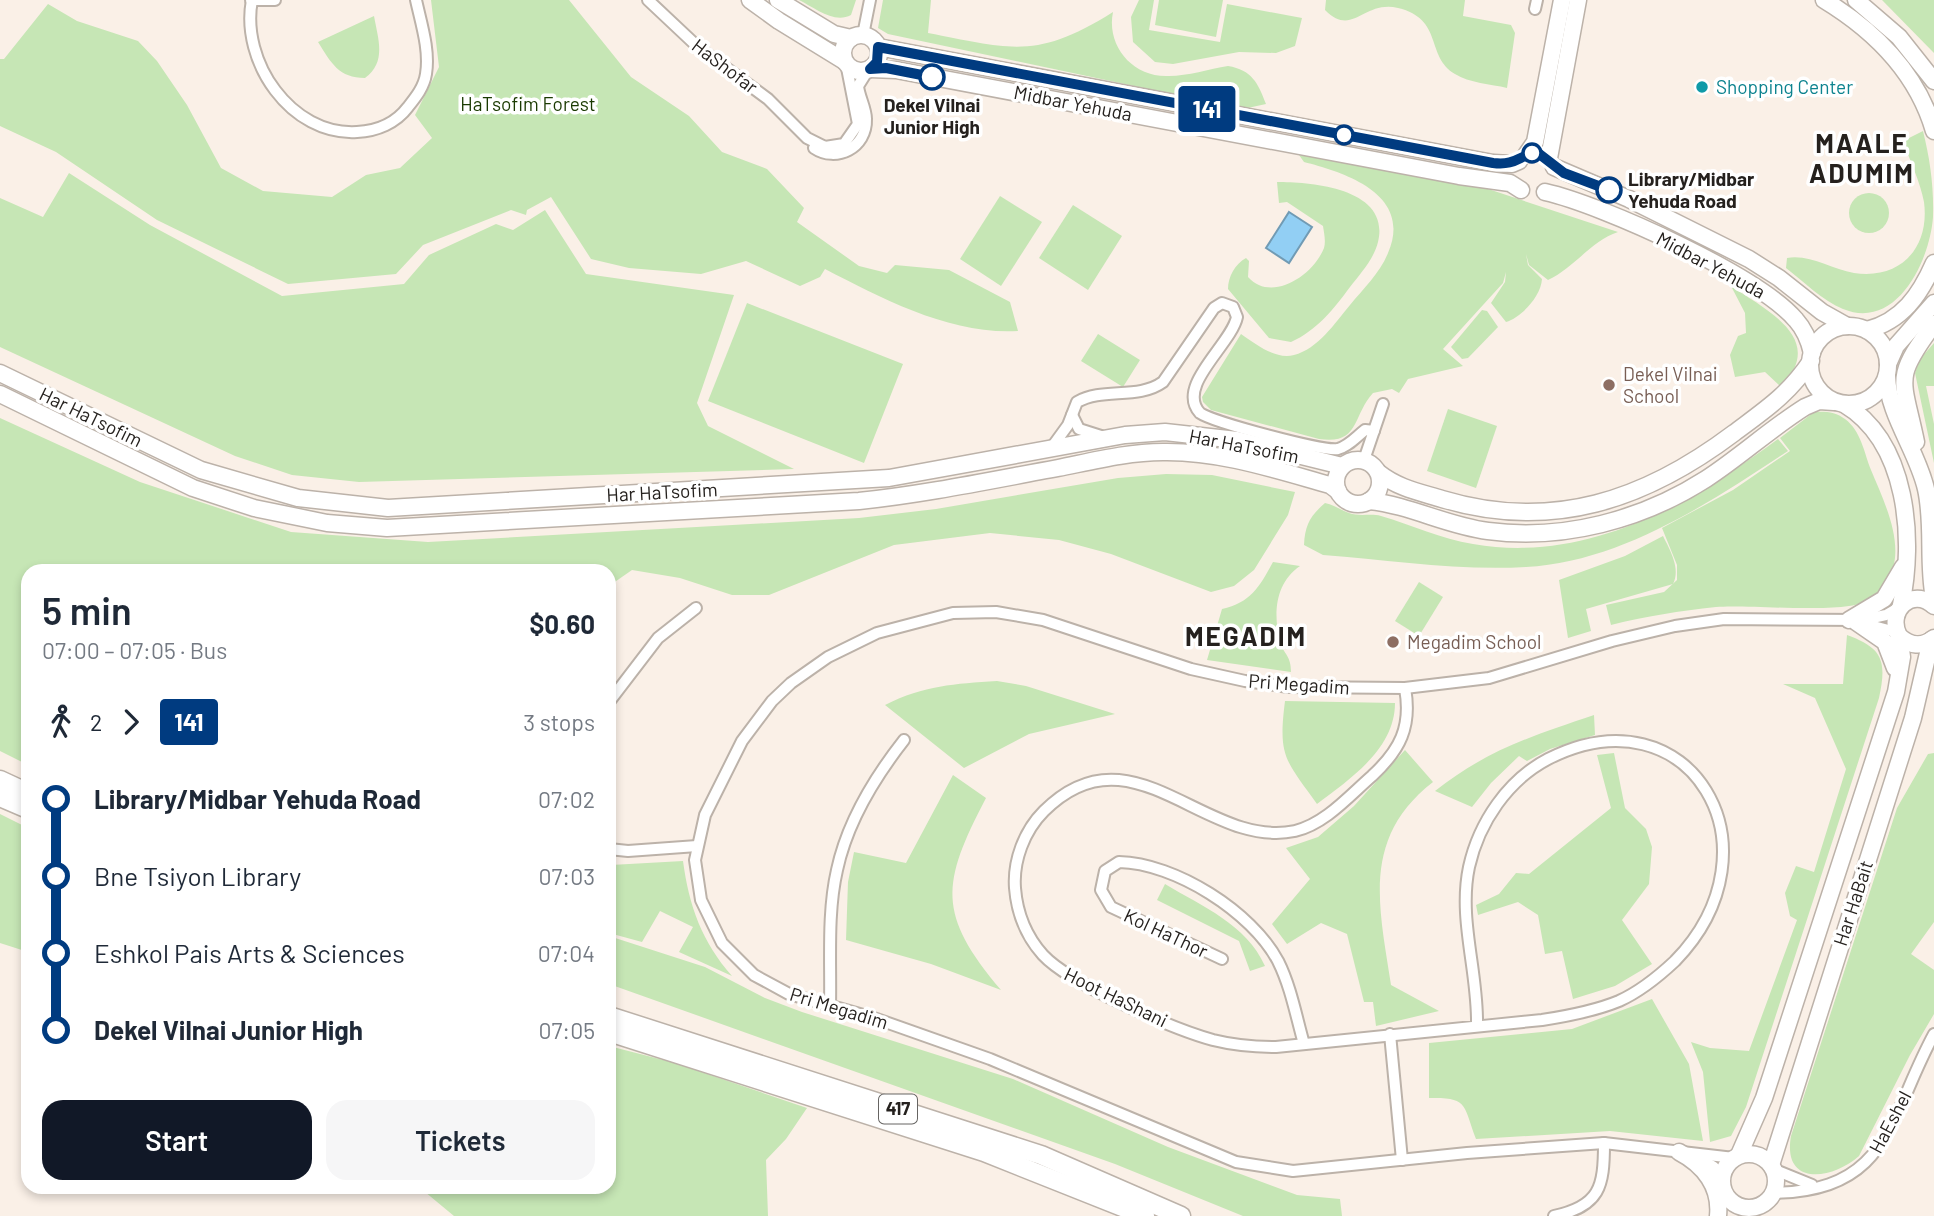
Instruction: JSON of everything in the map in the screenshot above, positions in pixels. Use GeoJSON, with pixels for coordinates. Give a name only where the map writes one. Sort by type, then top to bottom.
{"type":"FeatureCollection","features":[{"type":"Feature","properties":{"kind":"main road"},"geometry":{"type":"LineString","coordinates":[[750,0],[845,62],[853,70],[869,70],[877,62],[878,47],[870,37],[823,28],[778,0]]}},
{"type":"Feature","properties":{"kind":"main road"},"geometry":{"type":"LineString","coordinates":[[1562,0],[1535,142],[1514,177],[1521,190],[1531,194],[1545,192],[1555,178],[1552,163],[1578,4]]}},
{"type":"Feature","properties":{"kind":"main road"},"geometry":{"type":"LineString","coordinates":[[1824,0],[1859,25],[1886,50],[1915,84],[1930,105],[1934,131]]}},
{"type":"Feature","properties":{"kind":"main road"},"geometry":{"type":"LineString","coordinates":[[1856,0],[1899,37],[1934,81]]}},
{"type":"Feature","properties":{"kind":"main road"},"geometry":{"type":"LineString","coordinates":[[845,62],[844,47],[857,36]]}},
{"type":"Feature","properties":{"kind":"main road","name":"Midbar Yehuda"},"geometry":{"type":"LineString","coordinates":[[878,47],[1493,163],[1513,164],[1523,158]]}},
{"type":"Feature","properties":{"kind":"main road","name":"Midbar Yehuda"},"geometry":{"type":"LineString","coordinates":[[869,70],[897,70],[1510,183],[1521,190]]}},
{"type":"Feature","properties":{"kind":"main road"},"geometry":{"type":"LineString","coordinates":[[1523,158],[1538,153],[1552,163]]}},
{"type":"Feature","properties":{"kind":"main road","name":"Midbar Yehuda"},"geometry":{"type":"LineString","coordinates":[[1552,163],[1749,259],[1786,282],[1822,312],[1847,326]]}},
{"type":"Feature","properties":{"kind":"main road","name":"Midbar Yehuda"},"geometry":{"type":"LineString","coordinates":[[1545,192],[1620,218],[1758,289],[1796,319],[1807,334],[1811,357]]}},
{"type":"Feature","properties":{"kind":"main road"},"geometry":{"type":"LineString","coordinates":[[1934,263],[1920,292],[1904,311],[1887,323],[1867,330],[1847,326],[1822,337],[1788,392],[1695,462],[1647,487],[1606,502],[1545,513],[1489,511],[1401,487],[1364,460],[1356,459],[1342,466],[1336,475],[1338,491],[1342,498],[1354,504],[1369,501],[1486,531],[1535,534],[1586,527],[1634,514],[1672,498],[1706,479],[1805,407],[1819,401],[1857,404],[1871,398],[1887,370],[1896,346],[1934,303]]}},
{"type":"Feature","properties":{"kind":"main road"},"geometry":{"type":"LineString","coordinates":[[1934,324],[1909,359],[1903,373],[1932,528],[1934,598]]}},
{"type":"Feature","properties":{"kind":"main road"},"geometry":{"type":"LineString","coordinates":[[1867,330],[1883,346],[1890,399],[1922,476]]}},
{"type":"Feature","properties":{"kind":"main road"},"geometry":{"type":"LineString","coordinates":[[1811,357],[1814,382],[1869,424],[1890,459],[1901,495],[1906,532],[1907,552],[1900,607]]}},
{"type":"Feature","properties":{"kind":"main road","name":"Har HaTsofim"},"geometry":{"type":"LineString","coordinates":[[0,373],[201,470],[298,498],[388,508],[857,481],[1111,438],[1165,432],[1213,436],[1342,466]]}},
{"type":"Feature","properties":{"kind":"main road","name":"Har HaTsofim"},"geometry":{"type":"LineString","coordinates":[[0,394],[154,471],[215,496],[294,518],[387,528],[870,499],[923,493],[1128,455],[1165,452],[1210,456],[1259,465],[1330,485],[1338,491]]}},
{"type":"Feature","properties":{"kind":"main road"},"geometry":{"type":"LineString","coordinates":[[1369,501],[1380,488],[1379,473]]}},
{"type":"Feature","properties":{"kind":"main road"},"geometry":{"type":"LineString","coordinates":[[1848,621],[1884,599],[1898,579],[1907,552]]}},
{"type":"Feature","properties":{"kind":"main road"},"geometry":{"type":"LineString","coordinates":[[1900,607],[1919,598],[1934,606]]}},
{"type":"Feature","properties":{"kind":"main road","name":"Har HaBait"},"geometry":{"type":"LineString","coordinates":[[1737,1157],[1764,1098],[1894,700],[1901,668],[1894,621],[1900,607]]}},
{"type":"Feature","properties":{"kind":"main road"},"geometry":{"type":"LineString","coordinates":[[1848,621],[1880,637],[1889,649],[1895,674],[1894,700]]}},
{"type":"Feature","properties":{"kind":"main road"},"geometry":{"type":"LineString","coordinates":[[1898,634],[1912,645],[1932,639]]}},
{"type":"Feature","properties":{"kind":"main road","name":"Har HaBait"},"geometry":{"type":"LineString","coordinates":[[1772,1167],[1918,696],[1932,639]]}},
{"type":"Feature","properties":{"kind":"main road"},"geometry":{"type":"LineString","coordinates":[[1918,696],[1934,658]]}},
{"type":"Feature","properties":{"kind":"main road"},"geometry":{"type":"LineString","coordinates":[[0,780],[21,790]]}},
{"type":"Feature","properties":{"kind":"main road"},"geometry":{"type":"LineString","coordinates":[[0,797],[21,806]]}},
{"type":"Feature","properties":{"kind":"main road","name":"417"},"geometry":{"type":"LineString","coordinates":[[616,1018],[1041,1156],[1181,1216]]}},
{"type":"Feature","properties":{"kind":"main road","name":"417"},"geometry":{"type":"LineString","coordinates":[[616,1034],[984,1152],[1145,1216]]}},
{"type":"Feature","properties":{"kind":"main road"},"geometry":{"type":"LineString","coordinates":[[1685,1153],[1709,1177],[1716,1194],[1720,1216]]}},
{"type":"Feature","properties":{"kind":"main road"},"geometry":{"type":"LineString","coordinates":[[1720,1216],[1726,1166],[1737,1157],[1757,1155],[1772,1167],[1776,1185],[1769,1197],[1747,1216]]}},
{"type":"Feature","properties":{"kind":"main road"},"geometry":{"type":"LineString","coordinates":[[1723,1187],[1742,1207],[1769,1197]]}},
{"type":"Feature","properties":{"kind":"street"},"geometry":{"type":"LineString","coordinates":[[275,0],[251,0],[248,21],[251,40],[283,101],[313,125],[353,133],[370,131],[395,120],[422,86],[426,60],[416,0]]}},
{"type":"Feature","properties":{"kind":"street","name":"HaShofar"},"geometry":{"type":"LineString","coordinates":[[648,0],[699,48],[768,99],[812,142],[825,147],[844,144],[854,133],[858,118],[845,62]]}},
{"type":"Feature","properties":{"kind":"street"},"geometry":{"type":"LineString","coordinates":[[857,36],[870,0]]}},
{"type":"Feature","properties":{"kind":"street","name":"HaShofar"},"geometry":{"type":"LineString","coordinates":[[801,132],[813,148],[825,155],[842,154],[855,145],[866,126],[858,86],[869,70]]}},
{"type":"Feature","properties":{"kind":"street"},"geometry":{"type":"LineString","coordinates":[[1050,449],[1063,434],[1077,402],[1158,386],[1168,378],[1214,308],[1222,303],[1233,307],[1237,317],[1195,386],[1193,401],[1200,413],[1223,422],[1335,450],[1352,442],[1365,430],[1374,431]]}},
{"type":"Feature","properties":{"kind":"street"},"geometry":{"type":"LineString","coordinates":[[1364,460],[1383,404]]}},
{"type":"Feature","properties":{"kind":"street"},"geometry":{"type":"LineString","coordinates":[[1072,414],[1079,429],[1111,438]]}},
{"type":"Feature","properties":{"kind":"street","name":"Pri Megadim"},"geometry":{"type":"LineString","coordinates":[[1737,1157],[1604,1143],[1293,1171],[1236,1162],[990,1059],[918,1032],[789,994],[754,975],[722,943],[701,900],[696,877],[697,846],[705,815],[727,768],[754,725],[781,692],[810,669],[853,644],[929,618],[972,611],[1021,615],[1214,676],[1289,687],[1405,688],[1489,678],[1612,641],[1675,626],[1724,620],[1848,621],[1871,619],[1900,607]]}},
{"type":"Feature","properties":{"kind":"street"},"geometry":{"type":"LineString","coordinates":[[616,693],[658,638],[696,608]]}},
{"type":"Feature","properties":{"kind":"street","name":"Pri Megadim"},"geometry":{"type":"LineString","coordinates":[[1848,621],[1898,634]]}},
{"type":"Feature","properties":{"kind":"street","name":"Hoot HaShani"},"geometry":{"type":"LineString","coordinates":[[1405,688],[1407,724],[1396,751],[1329,814],[1297,831],[1247,829],[1165,792],[1130,780],[1092,783],[1073,790],[1043,812],[1024,841],[1014,879],[1020,915],[1028,934],[1043,955],[1079,983],[1213,1040],[1255,1047],[1304,1044],[1563,1017],[1619,1000],[1667,968],[1695,937],[1708,916],[1722,880],[1724,844],[1715,805],[1706,789],[1681,763],[1638,744],[1600,743],[1557,755],[1541,763],[1500,800],[1489,816],[1473,853],[1466,887],[1466,923],[1476,989],[1477,1024]]}},
{"type":"Feature","properties":{"kind":"street"},"geometry":{"type":"LineString","coordinates":[[830,1006],[837,870],[851,828],[869,793],[904,740]]}},
{"type":"Feature","properties":{"kind":"street"},"geometry":{"type":"LineString","coordinates":[[616,850],[697,846]]}},
{"type":"Feature","properties":{"kind":"street","name":"Kol HaThor"},"geometry":{"type":"LineString","coordinates":[[1222,959],[1111,907],[1101,890],[1105,871],[1119,862],[1162,869],[1240,916],[1268,945],[1278,962],[1304,1044]]}},
{"type":"Feature","properties":{"kind":"street"},"geometry":{"type":"LineString","coordinates":[[1393,1034],[1402,1160]]}},
{"type":"Feature","properties":{"kind":"street","name":"HaEshel"},"geometry":{"type":"LineString","coordinates":[[1769,1197],[1850,1177],[1874,1156],[1934,1034]]}},
{"type":"Feature","properties":{"kind":"street"},"geometry":{"type":"LineString","coordinates":[[1554,1216],[1584,1207],[1594,1198],[1604,1172],[1604,1143]]}},
{"type":"Feature","properties":{"kind":"street","name":"Pri Megadim"},"geometry":{"type":"LineString","coordinates":[[1685,1153],[1714,1167],[1723,1187]]}},
{"type":"Feature","properties":{"kind":"street"},"geometry":{"type":"LineString","coordinates":[[1772,1167],[1798,1181],[1822,1185]]}},
{"type":"Feature","properties":{"kind":"green space","name":"HaTsofim Forest"},"geometry":{"type":"Polygon","coordinates":[[[431,0],[569,0],[631,77],[689,116],[722,152],[767,169],[804,208],[797,222],[859,266],[887,273],[895,265],[949,270],[1010,302],[1018,331],[968,327],[918,313],[825,269],[820,277],[800,286],[746,261],[701,274],[629,268],[591,259],[551,197],[527,210],[526,215],[511,210],[423,245],[396,274],[288,284],[157,220],[56,152],[0,126],[0,59],[4,59],[48,4],[77,21],[138,41],[157,61],[187,105],[221,168],[263,191],[332,197],[366,175],[400,168],[432,138],[415,115],[439,67],[431,0]]]}},
{"type":"Feature","properties":{"kind":"green space"},"geometry":{"type":"Polygon","coordinates":[[[799,0],[856,0],[851,15],[838,18],[799,0]]]}},
{"type":"Feature","properties":{"kind":"green space"},"geometry":{"type":"Polygon","coordinates":[[[883,0],[931,0],[928,33],[1003,46],[1043,44],[1064,38],[1113,12],[1112,25],[1118,48],[1134,66],[1144,72],[1169,76],[1228,66],[1236,68],[1253,79],[1266,104],[1243,109],[888,34],[878,28],[883,0]]]}},
{"type":"Feature","properties":{"kind":"green space"},"geometry":{"type":"Polygon","coordinates":[[[1139,0],[1154,0],[1149,30],[1220,42],[1227,4],[1302,18],[1295,46],[1276,53],[1239,52],[1173,64],[1155,62],[1133,42],[1131,17],[1139,0]]]}},
{"type":"Feature","properties":{"kind":"green space"},"geometry":{"type":"Polygon","coordinates":[[[1159,0],[1223,0],[1216,37],[1155,25],[1159,0]]]}},
{"type":"Feature","properties":{"kind":"green space"},"geometry":{"type":"Polygon","coordinates":[[[1326,0],[1465,0],[1463,16],[1511,25],[1515,33],[1507,88],[1455,74],[1440,58],[1422,20],[1412,13],[1386,7],[1351,20],[1343,20],[1335,18],[1325,10],[1326,0]]]}},
{"type":"Feature","properties":{"kind":"green space"},"geometry":{"type":"Polygon","coordinates":[[[1882,0],[1934,0],[1934,53],[1882,0]]]}},
{"type":"Feature","properties":{"kind":"green space"},"geometry":{"type":"Polygon","coordinates":[[[374,16],[379,57],[372,72],[365,78],[342,72],[332,63],[318,42],[374,16]]]}},
{"type":"Feature","properties":{"kind":"green space"},"geometry":{"type":"Polygon","coordinates":[[[1923,131],[1931,173],[1933,217],[1925,253],[1917,271],[1894,301],[1879,310],[1862,313],[1843,309],[1821,296],[1786,268],[1787,258],[1804,258],[1845,271],[1870,274],[1898,266],[1908,257],[1917,247],[1925,219],[1924,202],[1903,141],[1923,131]]]}},
{"type":"Feature","properties":{"kind":"green space"},"geometry":{"type":"Polygon","coordinates":[[[1299,155],[1470,183],[1618,232],[1599,242],[1548,280],[1529,265],[1526,254],[1528,265],[1542,279],[1538,292],[1524,311],[1506,322],[1491,303],[1505,282],[1506,272],[1503,283],[1443,349],[1463,366],[1408,379],[1399,393],[1392,389],[1373,393],[1349,433],[1332,440],[1319,439],[1211,410],[1202,397],[1241,334],[1266,350],[1280,355],[1294,355],[1311,347],[1371,281],[1388,253],[1393,233],[1391,216],[1384,202],[1356,180],[1304,162],[1299,155]]]}},
{"type":"Feature","properties":{"kind":"green space"},"geometry":{"type":"Polygon","coordinates":[[[69,173],[150,225],[282,296],[404,284],[429,255],[496,224],[513,230],[545,210],[586,274],[734,295],[697,403],[708,426],[794,469],[359,482],[292,475],[235,456],[0,347],[0,198],[43,217],[69,173]]]}},
{"type":"Feature","properties":{"kind":"green space"},"geometry":{"type":"Polygon","coordinates":[[[1277,182],[1309,184],[1345,192],[1361,199],[1372,210],[1379,224],[1376,248],[1362,272],[1324,319],[1291,342],[1269,338],[1228,289],[1233,271],[1246,258],[1249,261],[1248,277],[1257,284],[1279,287],[1290,283],[1311,268],[1324,248],[1323,226],[1287,202],[1279,203],[1277,182]]]}},
{"type":"Feature","properties":{"kind":"green space"},"geometry":{"type":"Polygon","coordinates":[[[1869,193],[1883,199],[1889,213],[1883,227],[1869,233],[1855,227],[1849,213],[1855,199],[1869,193]]]}},
{"type":"Feature","properties":{"kind":"green space"},"geometry":{"type":"Polygon","coordinates":[[[1000,196],[1042,222],[1001,286],[960,259],[1000,196]]]}},
{"type":"Feature","properties":{"kind":"green space"},"geometry":{"type":"Polygon","coordinates":[[[1073,205],[1122,236],[1088,290],[1039,258],[1073,205]]]}},
{"type":"Feature","properties":{"kind":"green space"},"geometry":{"type":"Polygon","coordinates":[[[1731,286],[1775,316],[1795,341],[1798,354],[1794,370],[1781,387],[1765,372],[1735,377],[1730,355],[1738,336],[1746,333],[1745,313],[1731,286]]]}},
{"type":"Feature","properties":{"kind":"green space"},"geometry":{"type":"Polygon","coordinates":[[[747,303],[903,364],[864,463],[708,401],[747,303]]]}},
{"type":"Feature","properties":{"kind":"green space"},"geometry":{"type":"Polygon","coordinates":[[[1482,310],[1487,311],[1498,327],[1468,358],[1462,359],[1451,347],[1482,310]]]}},
{"type":"Feature","properties":{"kind":"green space"},"geometry":{"type":"Polygon","coordinates":[[[1098,334],[1140,360],[1123,387],[1081,361],[1098,334]]]}},
{"type":"Feature","properties":{"kind":"green space"},"geometry":{"type":"Polygon","coordinates":[[[1934,343],[1934,386],[1926,386],[1934,424],[1934,463],[1915,373],[1920,359],[1934,343]]]}},
{"type":"Feature","properties":{"kind":"green space"},"geometry":{"type":"Polygon","coordinates":[[[1448,409],[1497,426],[1476,488],[1427,471],[1448,409]]]}},
{"type":"Feature","properties":{"kind":"green space"},"geometry":{"type":"Polygon","coordinates":[[[1814,412],[1830,412],[1842,417],[1855,430],[1861,442],[1885,503],[1894,538],[1892,572],[1884,587],[1869,600],[1840,607],[1716,607],[1611,625],[1606,605],[1664,592],[1677,580],[1677,565],[1662,528],[1733,490],[1790,451],[1780,438],[1814,412]]]}},
{"type":"Feature","properties":{"kind":"green space"},"geometry":{"type":"Polygon","coordinates":[[[0,418],[140,482],[291,532],[428,542],[859,518],[936,509],[1118,478],[1166,474],[1212,475],[1295,492],[1288,515],[1254,570],[1234,586],[1211,592],[1111,554],[1059,540],[990,533],[894,545],[769,595],[732,595],[680,578],[632,570],[616,581],[616,564],[21,564],[21,762],[0,751],[0,418]]]}},
{"type":"Feature","properties":{"kind":"green space"},"geometry":{"type":"Polygon","coordinates":[[[1778,439],[1788,451],[1696,509],[1630,542],[1561,563],[1501,568],[1450,566],[1323,555],[1304,545],[1309,521],[1325,503],[1353,514],[1381,516],[1473,544],[1515,548],[1556,545],[1596,537],[1673,506],[1709,486],[1778,439]]]}},
{"type":"Feature","properties":{"kind":"green space"},"geometry":{"type":"Polygon","coordinates":[[[1663,536],[1675,566],[1673,584],[1586,609],[1591,631],[1568,638],[1559,580],[1625,556],[1663,536]]]}},
{"type":"Feature","properties":{"kind":"green space"},"geometry":{"type":"Polygon","coordinates":[[[1273,562],[1300,566],[1285,581],[1277,610],[1280,642],[1289,658],[1291,672],[1207,660],[1222,609],[1240,603],[1254,592],[1273,562]]]}},
{"type":"Feature","properties":{"kind":"green space"},"geometry":{"type":"Polygon","coordinates":[[[1419,582],[1443,597],[1419,636],[1395,621],[1419,582]]]}},
{"type":"Feature","properties":{"kind":"green space"},"geometry":{"type":"Polygon","coordinates":[[[1847,635],[1868,645],[1880,658],[1882,674],[1879,698],[1746,1107],[1731,1136],[1710,1142],[1703,1072],[1691,1042],[1710,1048],[1749,1051],[1797,920],[1790,916],[1785,893],[1796,866],[1814,872],[1846,769],[1815,698],[1783,684],[1843,684],[1847,635]]]}},
{"type":"Feature","properties":{"kind":"green space"},"geometry":{"type":"Polygon","coordinates":[[[997,681],[1026,686],[1115,714],[1029,734],[964,768],[885,705],[927,689],[997,681]]]}},
{"type":"Feature","properties":{"kind":"green space"},"geometry":{"type":"Polygon","coordinates":[[[1285,701],[1395,703],[1393,720],[1379,749],[1356,773],[1317,804],[1286,757],[1283,734],[1285,701]]]}},
{"type":"Feature","properties":{"kind":"green space"},"geometry":{"type":"Polygon","coordinates":[[[1594,715],[1595,735],[1550,749],[1527,761],[1519,756],[1491,783],[1472,807],[1435,791],[1492,754],[1530,737],[1594,715]]]}},
{"type":"Feature","properties":{"kind":"green space"},"geometry":{"type":"Polygon","coordinates":[[[1405,750],[1433,782],[1410,804],[1394,826],[1385,850],[1380,875],[1382,928],[1391,985],[1439,1011],[1376,1026],[1373,1002],[1364,1002],[1347,934],[1321,923],[1287,944],[1272,924],[1310,879],[1286,848],[1318,837],[1354,806],[1405,750]]]}},
{"type":"Feature","properties":{"kind":"green space"},"geometry":{"type":"Polygon","coordinates":[[[1614,753],[1625,808],[1646,829],[1652,847],[1649,884],[1622,920],[1652,964],[1615,986],[1573,999],[1562,951],[1545,954],[1538,915],[1518,902],[1478,915],[1476,905],[1499,894],[1516,873],[1529,874],[1611,808],[1597,755],[1614,753]]]}},
{"type":"Feature","properties":{"kind":"green space"},"geometry":{"type":"Polygon","coordinates":[[[1934,753],[1934,922],[1911,954],[1934,970],[1934,1014],[1859,1156],[1836,1170],[1823,1174],[1801,1171],[1794,1164],[1790,1152],[1791,1136],[1897,808],[1928,754],[1934,753]]]}},
{"type":"Feature","properties":{"kind":"green space"},"geometry":{"type":"Polygon","coordinates":[[[953,775],[986,798],[960,854],[954,877],[956,919],[965,940],[1001,990],[931,964],[846,940],[848,882],[854,852],[906,863],[953,775]]]}},
{"type":"Feature","properties":{"kind":"green space"},"geometry":{"type":"Polygon","coordinates":[[[0,814],[21,824],[21,950],[0,943],[0,814]]]}},
{"type":"Feature","properties":{"kind":"green space"},"geometry":{"type":"Polygon","coordinates":[[[683,861],[698,923],[732,976],[679,952],[693,927],[660,911],[642,942],[616,935],[616,865],[683,861]]]}},
{"type":"Feature","properties":{"kind":"green space"},"geometry":{"type":"Polygon","coordinates":[[[1165,884],[1235,928],[1257,951],[1265,966],[1250,971],[1239,941],[1157,900],[1165,884]]]}},
{"type":"Feature","properties":{"kind":"green space"},"geometry":{"type":"Polygon","coordinates":[[[616,938],[705,967],[765,998],[802,1012],[1013,1079],[1168,1147],[1297,1195],[1340,1199],[1342,1216],[1243,1216],[1115,1164],[616,986],[616,938]]]}},
{"type":"Feature","properties":{"kind":"green space"},"geometry":{"type":"Polygon","coordinates":[[[1652,999],[1689,1064],[1703,1141],[1610,1131],[1476,1139],[1463,1105],[1451,1099],[1429,1098],[1429,1043],[1572,1029],[1652,999]]]}},
{"type":"Feature","properties":{"kind":"green space"},"geometry":{"type":"Polygon","coordinates":[[[616,1048],[675,1063],[807,1108],[786,1139],[766,1160],[768,1216],[454,1216],[427,1194],[616,1194],[616,1048]]]}},
{"type":"Feature","properties":{"kind":"water"},"geometry":{"type":"Polygon","coordinates":[[[1289,212],[1312,227],[1289,263],[1266,248],[1289,212]]]}},
{"type":"Feature","properties":{"kind":"bus line","name":"141"},"geometry":{"type":"LineString","coordinates":[[932,77],[886,68],[870,69],[877,62],[880,53],[878,47],[1493,163],[1513,164],[1524,156],[1538,153],[1549,158],[1555,167],[1564,173],[1609,190]]}},
{"type":"Feature","properties":{"kind":"place","name":"Dekel Vilnai Junior High"},"geometry":{"type":"Point","coordinates":[932,77]}},
{"type":"Feature","properties":{"kind":"place","name":"Shopping Center"},"geometry":{"type":"Point","coordinates":[1702,87]}},
{"type":"Feature","properties":{"kind":"place","name":"Library/Midbar Yehuda Road"},"geometry":{"type":"Point","coordinates":[1609,190]}},
{"type":"Feature","properties":{"kind":"place","name":"Dekel Vilnai School"},"geometry":{"type":"Point","coordinates":[1609,385]}},
{"type":"Feature","properties":{"kind":"place","name":"Megadim School"},"geometry":{"type":"Point","coordinates":[1393,642]}},
{"type":"Feature","properties":{"kind":"district","name":"MAALE ADUMIM"},"geometry":{"type":"Point","coordinates":[1862,159]}},
{"type":"Feature","properties":{"kind":"district","name":"MEGADIM"},"geometry":{"type":"Point","coordinates":[1246,637]}}]}
